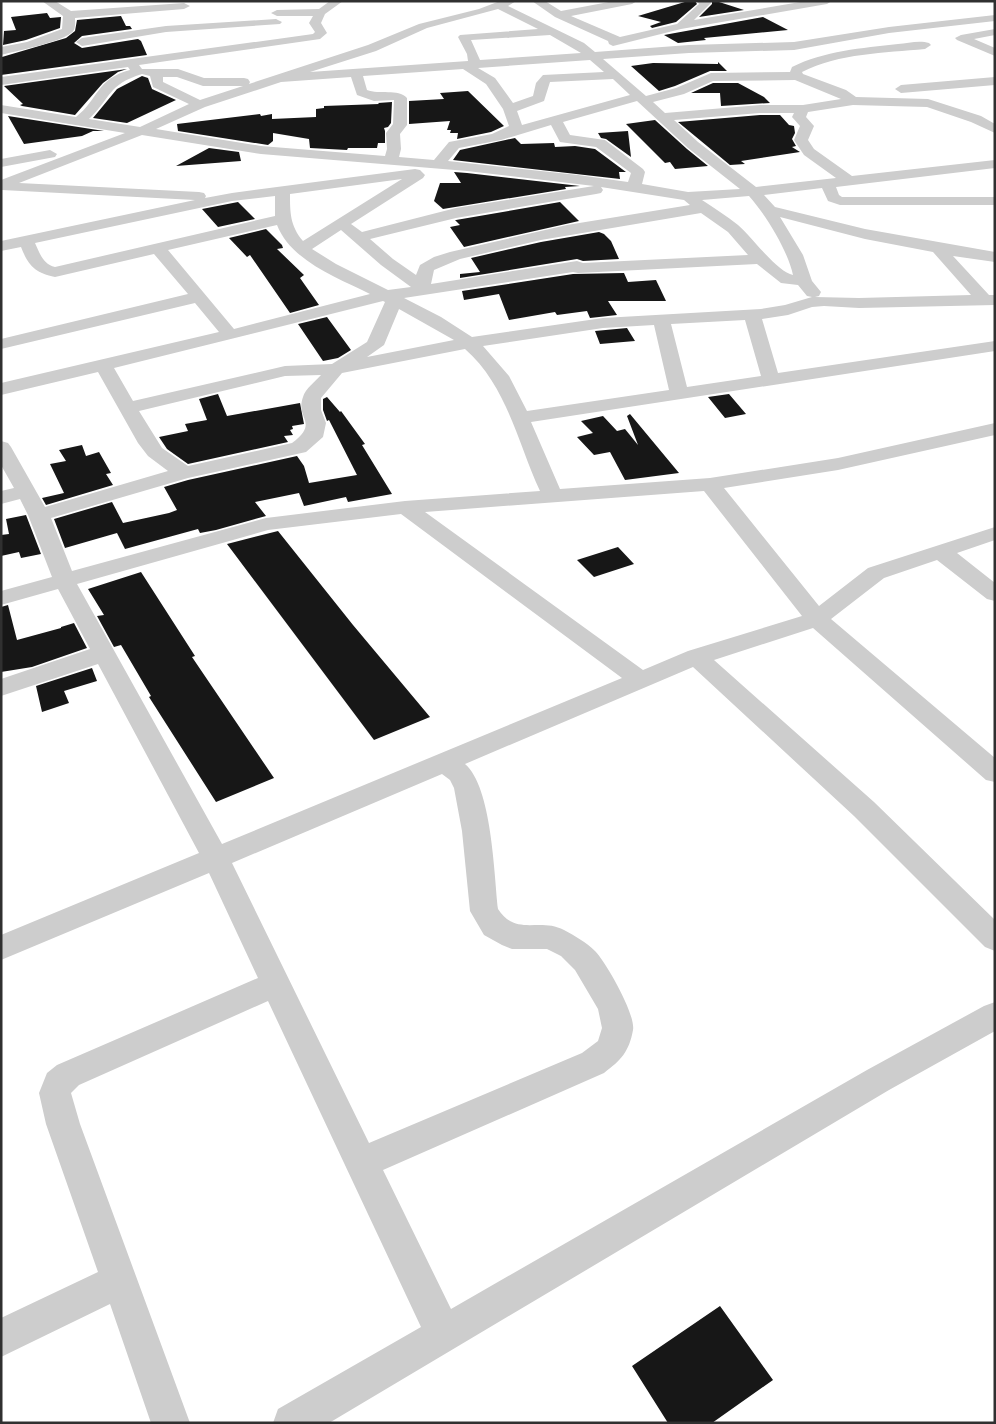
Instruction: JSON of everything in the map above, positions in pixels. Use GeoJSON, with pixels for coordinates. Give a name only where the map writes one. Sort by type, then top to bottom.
{"type":"FeatureCollection","features":[{"type":"Feature","properties":{"kind":"street"},"geometry":{"type":"LineString","coordinates":[[181,47],[282,42],[325,36],[315,23],[321,12],[338,1],[346,1]]}},
{"type":"Feature","properties":{"kind":"street"},"geometry":{"type":"LineString","coordinates":[[537,1],[559,15],[619,41]]}},
{"type":"Feature","properties":{"kind":"street"},"geometry":{"type":"LineString","coordinates":[[559,15],[632,1]]}},
{"type":"Feature","properties":{"kind":"street"},"geometry":{"type":"LineString","coordinates":[[681,26],[706,3],[702,1]]}},
{"type":"Feature","properties":{"kind":"street"},"geometry":{"type":"LineString","coordinates":[[580,46],[619,41],[681,26],[698,24],[771,5],[827,1]]}},
{"type":"Feature","properties":{"kind":"street"},"geometry":{"type":"LineString","coordinates":[[52,4],[71,9],[185,4],[188,27]]}},
{"type":"Feature","properties":{"kind":"street"},"geometry":{"type":"LineString","coordinates":[[1,186],[144,130],[200,104],[264,82],[398,41],[433,24],[506,4],[550,32],[580,46],[664,117],[693,145],[753,192],[770,210],[773,221],[798,263],[802,280],[806,286],[824,301]]}},
{"type":"Feature","properties":{"kind":"street"},"geometry":{"type":"LineString","coordinates":[[771,5],[772,13],[782,23]]}},
{"type":"Feature","properties":{"kind":"street"},"geometry":{"type":"LineString","coordinates":[[974,7],[976,13],[989,18],[995,25]]}},
{"type":"Feature","properties":{"kind":"street"},"geometry":{"type":"LineString","coordinates":[[19,68],[6,51],[62,34],[69,27],[71,9]]}},
{"type":"Feature","properties":{"kind":"street"},"geometry":{"type":"LineString","coordinates":[[82,42],[277,12],[321,12]]}},
{"type":"Feature","properties":{"kind":"street"},"geometry":{"type":"LineString","coordinates":[[277,12],[275,32],[282,42]]}},
{"type":"Feature","properties":{"kind":"street"},"geometry":{"type":"LineString","coordinates":[[282,78],[732,48],[795,37],[889,30],[989,18]]}},
{"type":"Feature","properties":{"kind":"street"},"geometry":{"type":"LineString","coordinates":[[698,24],[732,48],[741,59]]}},
{"type":"Feature","properties":{"kind":"street"},"geometry":{"type":"LineString","coordinates":[[1,81],[19,68],[134,65],[181,47],[197,35],[194,29],[188,27]]}},
{"type":"Feature","properties":{"kind":"street"},"geometry":{"type":"LineString","coordinates":[[471,66],[473,54],[464,37],[550,32]]}},
{"type":"Feature","properties":{"kind":"street"},"geometry":{"type":"LineString","coordinates":[[995,32],[961,38],[995,52]]}},
{"type":"Feature","properties":{"kind":"street"},"geometry":{"type":"LineString","coordinates":[[62,34],[108,51],[134,65],[156,73],[178,73],[203,82],[264,82]]}},
{"type":"Feature","properties":{"kind":"street"},"geometry":{"type":"LineString","coordinates":[[795,37],[818,61]]}},
{"type":"Feature","properties":{"kind":"street"},"geometry":{"type":"LineString","coordinates":[[347,41],[372,48]]}},
{"type":"Feature","properties":{"kind":"street"},"geometry":{"type":"LineString","coordinates":[[437,165],[454,145],[496,137],[555,119],[641,98],[680,91],[711,77],[744,78],[797,73],[818,61],[925,45]]}},
{"type":"Feature","properties":{"kind":"street"},"geometry":{"type":"LineString","coordinates":[[410,58],[419,68]]}},
{"type":"Feature","properties":{"kind":"street"},"geometry":{"type":"LineString","coordinates":[[77,122],[87,115],[111,83],[127,74],[134,65]]}},
{"type":"Feature","properties":{"kind":"street"},"geometry":{"type":"LineString","coordinates":[[471,66],[491,81],[510,109],[516,128],[496,137]]}},
{"type":"Feature","properties":{"kind":"street"},"geometry":{"type":"LineString","coordinates":[[356,72],[361,92],[374,97],[396,96],[401,98],[401,120],[400,125],[393,133],[394,149],[391,160]]}},
{"type":"Feature","properties":{"kind":"street"},"geometry":{"type":"LineString","coordinates":[[156,73],[157,84],[200,104]]}},
{"type":"Feature","properties":{"kind":"street"},"geometry":{"type":"LineString","coordinates":[[797,73],[841,93],[853,101]]}},
{"type":"Feature","properties":{"kind":"street"},"geometry":{"type":"LineString","coordinates":[[510,109],[539,98],[542,83],[547,78],[616,75]]}},
{"type":"Feature","properties":{"kind":"street"},"geometry":{"type":"LineString","coordinates":[[841,93],[995,82]]}},
{"type":"Feature","properties":{"kind":"street"},"geometry":{"type":"LineString","coordinates":[[664,117],[760,109],[803,109],[853,101],[928,103],[976,119],[995,129]]}},
{"type":"Feature","properties":{"kind":"street"},"geometry":{"type":"LineString","coordinates":[[1,109],[49,118],[144,130],[261,150],[462,166],[688,196],[753,192],[995,164]]}},
{"type":"Feature","properties":{"kind":"street"},"geometry":{"type":"LineString","coordinates":[[803,109],[799,117],[807,126],[801,140],[809,152],[850,181]]}},
{"type":"Feature","properties":{"kind":"street"},"geometry":{"type":"LineString","coordinates":[[11,124],[49,118]]}},
{"type":"Feature","properties":{"kind":"street"},"geometry":{"type":"LineString","coordinates":[[359,237],[427,220],[584,191],[621,187],[637,181],[638,172],[600,143],[564,139],[555,119]]}},
{"type":"Feature","properties":{"kind":"street"},"geometry":{"type":"LineString","coordinates":[[1,163],[65,152],[77,156]]}},
{"type":"Feature","properties":{"kind":"street"},"geometry":{"type":"LineString","coordinates":[[1,246],[232,197],[462,166]]}},
{"type":"Feature","properties":{"kind":"street"},"geometry":{"type":"LineString","coordinates":[[302,248],[422,172]]}},
{"type":"Feature","properties":{"kind":"street"},"geometry":{"type":"LineString","coordinates":[[827,183],[833,198],[840,201],[995,201]]}},
{"type":"Feature","properties":{"kind":"street"},"geometry":{"type":"LineString","coordinates":[[1,186],[232,197]]}},
{"type":"Feature","properties":{"kind":"street"},"geometry":{"type":"LineString","coordinates":[[589,226],[601,208],[621,187]]}},
{"type":"Feature","properties":{"kind":"street"},"geometry":{"type":"LineString","coordinates":[[283,190],[283,219],[287,231],[302,248],[321,262],[429,318],[482,354],[512,396],[532,451],[552,495]]}},
{"type":"Feature","properties":{"kind":"street"},"geometry":{"type":"LineString","coordinates":[[688,196],[733,229],[761,259],[787,280],[802,280]]}},
{"type":"Feature","properties":{"kind":"street"},"geometry":{"type":"LineString","coordinates":[[847,200],[853,216],[866,234]]}},
{"type":"Feature","properties":{"kind":"street"},"geometry":{"type":"LineString","coordinates":[[500,206],[525,239]]}},
{"type":"Feature","properties":{"kind":"street"},"geometry":{"type":"LineString","coordinates":[[422,289],[424,272],[432,264],[451,257],[589,226],[702,208]]}},
{"type":"Feature","properties":{"kind":"street"},"geometry":{"type":"LineString","coordinates":[[770,210],[866,234],[995,257]]}},
{"type":"Feature","properties":{"kind":"street"},"geometry":{"type":"LineString","coordinates":[[26,241],[38,267],[46,271],[55,272],[283,219]]}},
{"type":"Feature","properties":{"kind":"street"},"geometry":{"type":"LineString","coordinates":[[342,224],[422,289]]}},
{"type":"Feature","properties":{"kind":"street"},"geometry":{"type":"LineString","coordinates":[[158,248],[230,335]]}},
{"type":"Feature","properties":{"kind":"street"},"geometry":{"type":"LineString","coordinates":[[938,248],[989,300]]}},
{"type":"Feature","properties":{"kind":"street"},"geometry":{"type":"LineString","coordinates":[[1,389],[422,289],[576,266],[578,268],[761,259]]}},
{"type":"Feature","properties":{"kind":"street"},"geometry":{"type":"LineString","coordinates":[[1,344],[198,297]]}},
{"type":"Feature","properties":{"kind":"street"},"geometry":{"type":"LineString","coordinates":[[40,515],[184,474],[298,448],[313,437],[316,424],[311,410],[312,396],[336,369],[375,345],[389,298]]}},
{"type":"Feature","properties":{"kind":"street"},"geometry":{"type":"LineString","coordinates":[[127,408],[285,371],[336,369],[468,343],[603,323],[752,314],[788,310],[809,302],[824,301],[859,303],[989,300]]}},
{"type":"Feature","properties":{"kind":"street"},"geometry":{"type":"LineString","coordinates":[[752,314],[771,380]]}},
{"type":"Feature","properties":{"kind":"street"},"geometry":{"type":"LineString","coordinates":[[661,319],[679,394]]}},
{"type":"Feature","properties":{"kind":"street"},"geometry":{"type":"LineString","coordinates":[[520,418],[995,346]]}},
{"type":"Feature","properties":{"kind":"street"},"geometry":{"type":"LineString","coordinates":[[102,365],[144,439],[155,452],[184,474]]}},
{"type":"Feature","properties":{"kind":"street"},"geometry":{"type":"LineString","coordinates":[[1,598],[266,524],[405,507],[710,484],[838,464],[995,428]]}},
{"type":"Feature","properties":{"kind":"street"},"geometry":{"type":"LineString","coordinates":[[1,447],[13,494],[40,515],[64,580],[216,859],[443,1333]]}},
{"type":"Feature","properties":{"kind":"street"},"geometry":{"type":"LineString","coordinates":[[710,484],[817,619],[995,773]]}},
{"type":"Feature","properties":{"kind":"street"},"geometry":{"type":"LineString","coordinates":[[405,507],[641,680]]}},
{"type":"Feature","properties":{"kind":"street"},"geometry":{"type":"LineString","coordinates":[[2,945],[216,859],[696,657],[817,619],[876,573],[995,533]]}},
{"type":"Feature","properties":{"kind":"street"},"geometry":{"type":"LineString","coordinates":[[940,551],[995,594]]}},
{"type":"Feature","properties":{"kind":"street"},"geometry":{"type":"LineString","coordinates":[[1,688],[104,653]]}},
{"type":"Feature","properties":{"kind":"street"},"geometry":{"type":"LineString","coordinates":[[696,657],[864,809],[995,939]]}},
{"type":"Feature","properties":{"kind":"street"},"geometry":{"type":"LineString","coordinates":[[361,1163],[592,1062],[611,1049],[618,1028],[613,1007],[586,960],[571,948],[551,937],[512,937],[494,927],[484,911],[476,831],[467,788],[459,774],[446,763]]}},
{"type":"Feature","properties":{"kind":"street"},"geometry":{"type":"LineString","coordinates":[[171,1423],[63,1124],[55,1093],[58,1083],[68,1075],[276,984]]}},
{"type":"Feature","properties":{"kind":"street"},"geometry":{"type":"LineString","coordinates":[[292,1423],[443,1333],[995,1015]]}},
{"type":"Feature","properties":{"kind":"street"},"geometry":{"type":"LineString","coordinates":[[1,1338],[120,1280]]}},
{"type":"Feature","properties":{"kind":"building"},"geometry":{"type":"Polygon","coordinates":[[[688,1],[695,1],[697,4],[676,22],[652,28],[650,26],[661,22],[638,16],[688,1]]]}},
{"type":"Feature","properties":{"kind":"building"},"geometry":{"type":"Polygon","coordinates":[[[712,1],[744,10],[699,17],[712,4],[712,1]]]}},
{"type":"Feature","properties":{"kind":"building"},"geometry":{"type":"Polygon","coordinates":[[[47,13],[50,18],[61,17],[60,28],[26,40],[3,45],[4,31],[16,30],[11,17],[47,13]]]}},
{"type":"Feature","properties":{"kind":"building"},"geometry":{"type":"Polygon","coordinates":[[[121,16],[126,26],[130,26],[132,29],[82,36],[74,43],[82,48],[138,39],[141,41],[147,55],[1,75],[2,57],[66,38],[75,31],[77,20],[121,16]]]}},
{"type":"Feature","properties":{"kind":"building"},"geometry":{"type":"Polygon","coordinates":[[[763,17],[788,30],[704,38],[706,40],[678,43],[664,35],[763,17]]]}},
{"type":"Feature","properties":{"kind":"building"},"geometry":{"type":"Polygon","coordinates":[[[718,62],[727,71],[710,71],[659,91],[631,66],[653,63],[718,64],[718,62]]]}},
{"type":"Feature","properties":{"kind":"building"},"geometry":{"type":"Polygon","coordinates":[[[127,69],[118,72],[103,83],[75,115],[22,106],[20,105],[23,104],[4,86],[127,69]]]}},
{"type":"Feature","properties":{"kind":"building"},"geometry":{"type":"Polygon","coordinates":[[[142,76],[148,78],[152,89],[176,100],[127,123],[93,118],[117,89],[142,76]]]}},
{"type":"Feature","properties":{"kind":"building"},"geometry":{"type":"Polygon","coordinates":[[[713,83],[738,83],[764,97],[770,103],[721,106],[720,93],[691,93],[713,83]]]}},
{"type":"Feature","properties":{"kind":"building"},"geometry":{"type":"Polygon","coordinates":[[[468,91],[504,126],[491,132],[457,139],[458,133],[450,133],[451,130],[447,130],[450,121],[409,124],[409,101],[444,99],[440,93],[468,91]]]}},
{"type":"Feature","properties":{"kind":"building"},"geometry":{"type":"Polygon","coordinates":[[[392,102],[391,123],[388,127],[384,128],[385,143],[378,143],[377,148],[348,148],[347,150],[310,148],[309,139],[273,133],[273,141],[268,145],[178,131],[177,124],[260,114],[261,116],[272,114],[272,119],[316,117],[316,109],[324,108],[324,106],[392,102]]]}},
{"type":"Feature","properties":{"kind":"building"},"geometry":{"type":"Polygon","coordinates":[[[780,115],[789,125],[794,126],[795,133],[792,139],[796,146],[792,147],[800,152],[741,161],[745,164],[730,165],[678,122],[780,115]]]}},
{"type":"Feature","properties":{"kind":"building"},"geometry":{"type":"Polygon","coordinates":[[[8,116],[104,131],[93,131],[82,136],[24,144],[8,116]]]}},
{"type":"Feature","properties":{"kind":"building"},"geometry":{"type":"Polygon","coordinates":[[[655,120],[708,166],[675,169],[670,162],[665,163],[626,124],[655,120]]]}},
{"type":"Feature","properties":{"kind":"building"},"geometry":{"type":"Polygon","coordinates":[[[628,131],[631,157],[606,139],[601,138],[598,133],[628,131]]]}},
{"type":"Feature","properties":{"kind":"building"},"geometry":{"type":"Polygon","coordinates":[[[515,138],[521,144],[554,143],[555,147],[575,146],[595,149],[626,172],[619,172],[620,179],[453,160],[460,150],[515,138]]]}},
{"type":"Feature","properties":{"kind":"building"},"geometry":{"type":"Polygon","coordinates":[[[209,148],[239,152],[241,161],[176,166],[209,148]]]}},
{"type":"Feature","properties":{"kind":"building"},"geometry":{"type":"Polygon","coordinates":[[[454,172],[580,186],[443,209],[434,201],[440,183],[461,183],[454,172]]]}},
{"type":"Feature","properties":{"kind":"building"},"geometry":{"type":"Polygon","coordinates":[[[238,202],[255,219],[218,227],[202,209],[238,202]]]}},
{"type":"Feature","properties":{"kind":"building"},"geometry":{"type":"Polygon","coordinates":[[[560,202],[579,221],[464,247],[450,227],[460,225],[455,220],[560,202]]]}},
{"type":"Feature","properties":{"kind":"building"},"geometry":{"type":"Polygon","coordinates":[[[266,229],[282,245],[283,248],[277,249],[304,275],[300,278],[319,305],[290,313],[250,255],[247,257],[229,238],[266,229]]]}},
{"type":"Feature","properties":{"kind":"building"},"geometry":{"type":"Polygon","coordinates":[[[599,232],[611,241],[619,259],[583,261],[577,259],[460,278],[460,274],[480,272],[471,258],[541,242],[599,232]]]}},
{"type":"Feature","properties":{"kind":"building"},"geometry":{"type":"Polygon","coordinates":[[[624,273],[628,282],[656,280],[666,301],[608,301],[617,315],[590,318],[587,311],[557,315],[555,312],[509,320],[499,294],[464,300],[462,291],[573,274],[624,273]]]}},
{"type":"Feature","properties":{"kind":"building"},"geometry":{"type":"Polygon","coordinates":[[[327,317],[351,350],[338,358],[323,361],[298,324],[327,317]]]}},
{"type":"Feature","properties":{"kind":"building"},"geometry":{"type":"Polygon","coordinates":[[[627,328],[635,341],[600,344],[595,331],[627,328]]]}},
{"type":"Feature","properties":{"kind":"building"},"geometry":{"type":"Polygon","coordinates":[[[218,394],[227,416],[300,403],[304,424],[292,426],[293,429],[290,430],[293,435],[284,436],[288,442],[188,464],[167,449],[159,437],[188,431],[185,424],[207,420],[199,399],[218,394]]]}},
{"type":"Feature","properties":{"kind":"building"},"geometry":{"type":"Polygon","coordinates":[[[729,394],[746,414],[725,418],[708,397],[729,394]]]}},
{"type":"Feature","properties":{"kind":"building"},"geometry":{"type":"Polygon","coordinates":[[[327,397],[341,411],[365,444],[362,445],[392,494],[348,502],[346,497],[304,506],[299,493],[255,502],[266,516],[216,530],[200,533],[198,529],[125,549],[117,533],[65,548],[54,519],[112,502],[123,523],[169,513],[177,510],[164,487],[188,480],[297,456],[304,466],[309,483],[357,475],[329,420],[327,421],[323,410],[323,399],[327,397]]]}},
{"type":"Feature","properties":{"kind":"building"},"geometry":{"type":"Polygon","coordinates":[[[630,414],[679,473],[625,480],[610,452],[594,455],[577,437],[593,433],[581,421],[603,416],[617,431],[625,429],[638,445],[627,416],[630,414]]]}},
{"type":"Feature","properties":{"kind":"building"},"geometry":{"type":"Polygon","coordinates":[[[82,445],[86,456],[99,452],[111,473],[106,474],[113,485],[46,505],[42,498],[64,493],[50,464],[66,461],[59,450],[82,445]]]}},
{"type":"Feature","properties":{"kind":"building"},"geometry":{"type":"Polygon","coordinates":[[[26,515],[41,554],[21,558],[19,552],[1,556],[1,535],[9,534],[6,519],[26,515]]]}},
{"type":"Feature","properties":{"kind":"building"},"geometry":{"type":"Polygon","coordinates":[[[278,531],[430,717],[374,740],[227,544],[278,531]]]}},
{"type":"Feature","properties":{"kind":"building"},"geometry":{"type":"Polygon","coordinates":[[[618,547],[634,564],[594,577],[577,560],[618,547]]]}},
{"type":"Feature","properties":{"kind":"building"},"geometry":{"type":"Polygon","coordinates":[[[141,572],[195,656],[192,657],[274,778],[216,802],[149,697],[151,696],[121,645],[114,647],[97,616],[104,615],[88,589],[141,572]]]}},
{"type":"Feature","properties":{"kind":"building"},"geometry":{"type":"Polygon","coordinates":[[[8,605],[17,640],[74,623],[87,648],[32,667],[1,672],[1,607],[8,605]]]}},
{"type":"Feature","properties":{"kind":"building"},"geometry":{"type":"Polygon","coordinates":[[[92,668],[97,681],[64,691],[69,703],[42,712],[36,686],[92,668]]]}},
{"type":"Feature","properties":{"kind":"building"},"geometry":{"type":"Polygon","coordinates":[[[720,1306],[773,1380],[712,1423],[668,1423],[632,1366],[720,1306]]]}}]}
